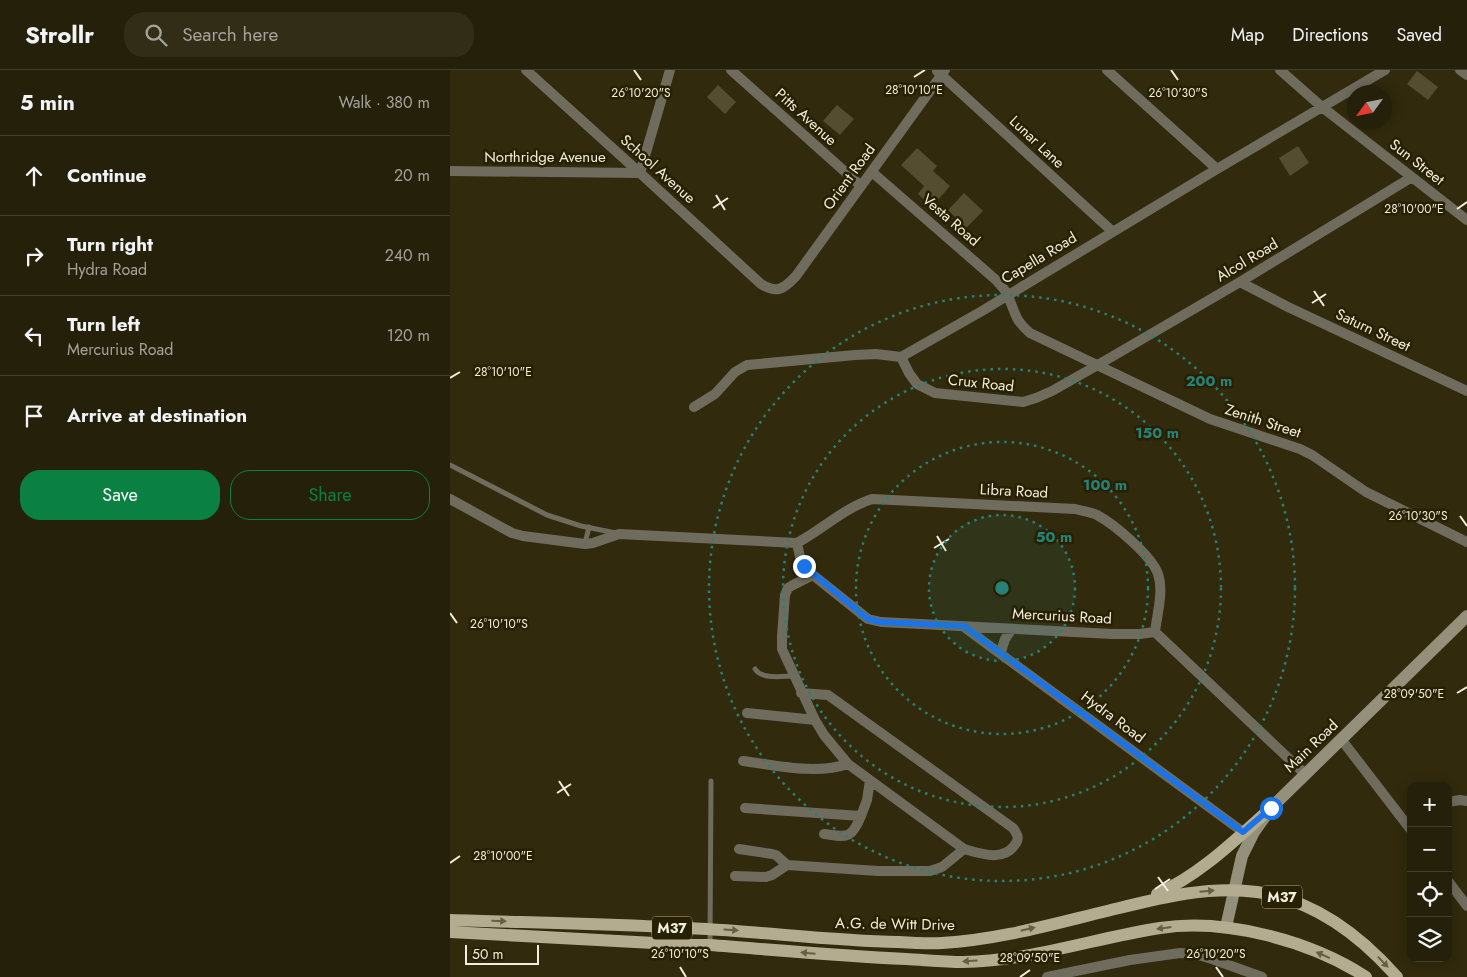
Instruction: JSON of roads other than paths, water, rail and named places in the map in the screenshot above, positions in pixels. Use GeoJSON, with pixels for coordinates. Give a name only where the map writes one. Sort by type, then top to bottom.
{"type":"FeatureCollection","features":[{"type":"Feature","properties":{"kind":"main road"},"geometry":{"type":"LineString","coordinates":[[1141,902],[1174,886],[1196,872],[1271,808]]}},
{"type":"Feature","properties":{"kind":"main road","name":"A.G. de Witt Drive"},"geometry":{"type":"LineString","coordinates":[[450,920],[710,929],[840,940],[940,944],[975,940],[1033,928],[1141,902],[1209,890],[1235,890],[1274,895],[1320,913],[1342,926],[1359,940],[1397,977]]}},
{"type":"Feature","properties":{"kind":"main road"},"geometry":{"type":"LineString","coordinates":[[526,922],[526,936]]}},
{"type":"Feature","properties":{"kind":"main road","name":"M37"},"geometry":{"type":"LineString","coordinates":[[450,932],[710,945],[840,956],[964,962],[1033,954],[1160,928],[1180,926],[1226,927],[1277,938],[1308,948],[1366,977]]}},
{"type":"Feature","properties":{"kind":"main road"},"geometry":{"type":"LineString","coordinates":[[840,940],[840,956]]}},
{"type":"Feature","properties":{"kind":"main road"},"geometry":{"type":"LineString","coordinates":[[879,942],[880,958]]}},
{"type":"Feature","properties":{"kind":"street","name":"School Avenue"},"geometry":{"type":"LineString","coordinates":[[526,70],[761,284],[770,290]]}},
{"type":"Feature","properties":{"kind":"street"},"geometry":{"type":"LineString","coordinates":[[640,173],[670,70]]}},
{"type":"Feature","properties":{"kind":"street","name":"Pitts Avenue"},"geometry":{"type":"LineString","coordinates":[[732,70],[861,186]]}},
{"type":"Feature","properties":{"kind":"street"},"geometry":{"type":"LineString","coordinates":[[1107,70],[1217,169]]}},
{"type":"Feature","properties":{"kind":"street","name":"Sun Street"},"geometry":{"type":"LineString","coordinates":[[1280,70],[1322,107],[1467,220]]}},
{"type":"Feature","properties":{"kind":"street","name":"Capella Road"},"geometry":{"type":"LineString","coordinates":[[901,357],[1385,70]]}},
{"type":"Feature","properties":{"kind":"street"},"geometry":{"type":"LineString","coordinates":[[1460,70],[1467,75]]}},
{"type":"Feature","properties":{"kind":"street","name":"Orient Road"},"geometry":{"type":"LineString","coordinates":[[770,290],[778,290],[796,276],[872,172],[941,71]]}},
{"type":"Feature","properties":{"kind":"street","name":"Lunar Lane"},"geometry":{"type":"LineString","coordinates":[[941,71],[1113,232]]}},
{"type":"Feature","properties":{"kind":"street","name":"Northridge Avenue"},"geometry":{"type":"LineString","coordinates":[[450,171],[640,173]]}},
{"type":"Feature","properties":{"kind":"street","name":"Vesta Road"},"geometry":{"type":"LineString","coordinates":[[872,172],[975,261],[1008,294]]}},
{"type":"Feature","properties":{"kind":"street","name":"Alcol Road"},"geometry":{"type":"LineString","coordinates":[[1096,366],[1240,282],[1412,177]]}},
{"type":"Feature","properties":{"kind":"street","name":"Saturn Street"},"geometry":{"type":"LineString","coordinates":[[1240,282],[1288,307],[1467,391]]}},
{"type":"Feature","properties":{"kind":"street","name":"Zenith Street"},"geometry":{"type":"LineString","coordinates":[[1008,294],[1014,315],[1020,325],[1030,334],[1210,419],[1300,448],[1366,492],[1467,542]]}},
{"type":"Feature","properties":{"kind":"street"},"geometry":{"type":"LineString","coordinates":[[694,407],[715,394],[735,372],[747,365],[856,355],[901,357]]}},
{"type":"Feature","properties":{"kind":"street","name":"Crux Road"},"geometry":{"type":"LineString","coordinates":[[901,357],[908,373],[917,384],[935,393],[1023,402],[1052,391],[1096,366]]}},
{"type":"Feature","properties":{"kind":"street"},"geometry":{"type":"LineString","coordinates":[[450,499],[512,533],[585,544],[594,543],[619,534],[797,543]]}},
{"type":"Feature","properties":{"kind":"street","name":"Libra Road"},"geometry":{"type":"LineString","coordinates":[[797,543],[851,508],[872,499],[1075,509],[1096,514],[1111,524],[1153,562],[1160,586],[1155,632]]}},
{"type":"Feature","properties":{"kind":"street","name":"Mercurius Road"},"geometry":{"type":"LineString","coordinates":[[797,543],[804,566],[868,619],[881,622],[1112,634],[1155,632]]}},
{"type":"Feature","properties":{"kind":"street"},"geometry":{"type":"LineString","coordinates":[[801,693],[828,695],[1013,828],[1018,835],[1018,842],[1012,849],[994,856],[964,849],[848,764],[814,720],[801,693],[795,676],[782,649],[785,594],[788,588],[813,574]]}},
{"type":"Feature","properties":{"kind":"street","name":"Main Road"},"geometry":{"type":"LineString","coordinates":[[1226,927],[1242,856],[1246,846],[1271,808],[1467,616]]}},
{"type":"Feature","properties":{"kind":"street","name":"Hydra Road"},"geometry":{"type":"LineString","coordinates":[[964,626],[1243,832]]}},
{"type":"Feature","properties":{"kind":"street"},"geometry":{"type":"LineString","coordinates":[[1001,652],[1005,639],[1012,629]]}},
{"type":"Feature","properties":{"kind":"street"},"geometry":{"type":"LineString","coordinates":[[1155,632],[1305,774]]}},
{"type":"Feature","properties":{"kind":"street"},"geometry":{"type":"LineString","coordinates":[[747,713],[814,720]]}},
{"type":"Feature","properties":{"kind":"street"},"geometry":{"type":"LineString","coordinates":[[1341,740],[1409,827]]}},
{"type":"Feature","properties":{"kind":"street"},"geometry":{"type":"LineString","coordinates":[[743,761],[819,769],[837,768],[848,764]]}},
{"type":"Feature","properties":{"kind":"street"},"geometry":{"type":"LineString","coordinates":[[824,834],[845,837],[851,835],[855,830],[867,800],[870,780]]}},
{"type":"Feature","properties":{"kind":"street"},"geometry":{"type":"LineString","coordinates":[[1452,801],[1467,801]]}},
{"type":"Feature","properties":{"kind":"street"},"geometry":{"type":"LineString","coordinates":[[745,808],[861,816]]}},
{"type":"Feature","properties":{"kind":"street"},"geometry":{"type":"LineString","coordinates":[[739,849],[776,855],[787,865]]}},
{"type":"Feature","properties":{"kind":"street"},"geometry":{"type":"LineString","coordinates":[[735,876],[766,877],[787,865],[878,871],[930,871],[942,867],[964,849]]}},
{"type":"Feature","properties":{"kind":"street"},"geometry":{"type":"LineString","coordinates":[[1452,886],[1467,906]]}},
{"type":"Feature","properties":{"kind":"street"},"geometry":{"type":"LineString","coordinates":[[1047,977],[1078,974],[1130,960],[1180,953],[1212,958],[1262,977]]}},
{"type":"Feature","properties":{"kind":"lane"},"geometry":{"type":"LineString","coordinates":[[450,465],[547,515],[619,534]]}},
{"type":"Feature","properties":{"kind":"lane"},"geometry":{"type":"LineString","coordinates":[[585,544],[589,527]]}},
{"type":"Feature","properties":{"kind":"lane"},"geometry":{"type":"LineString","coordinates":[[755,670],[763,676],[795,676]]}},
{"type":"Feature","properties":{"kind":"lane"},"geometry":{"type":"LineString","coordinates":[[710,945],[711,781]]}}]}
